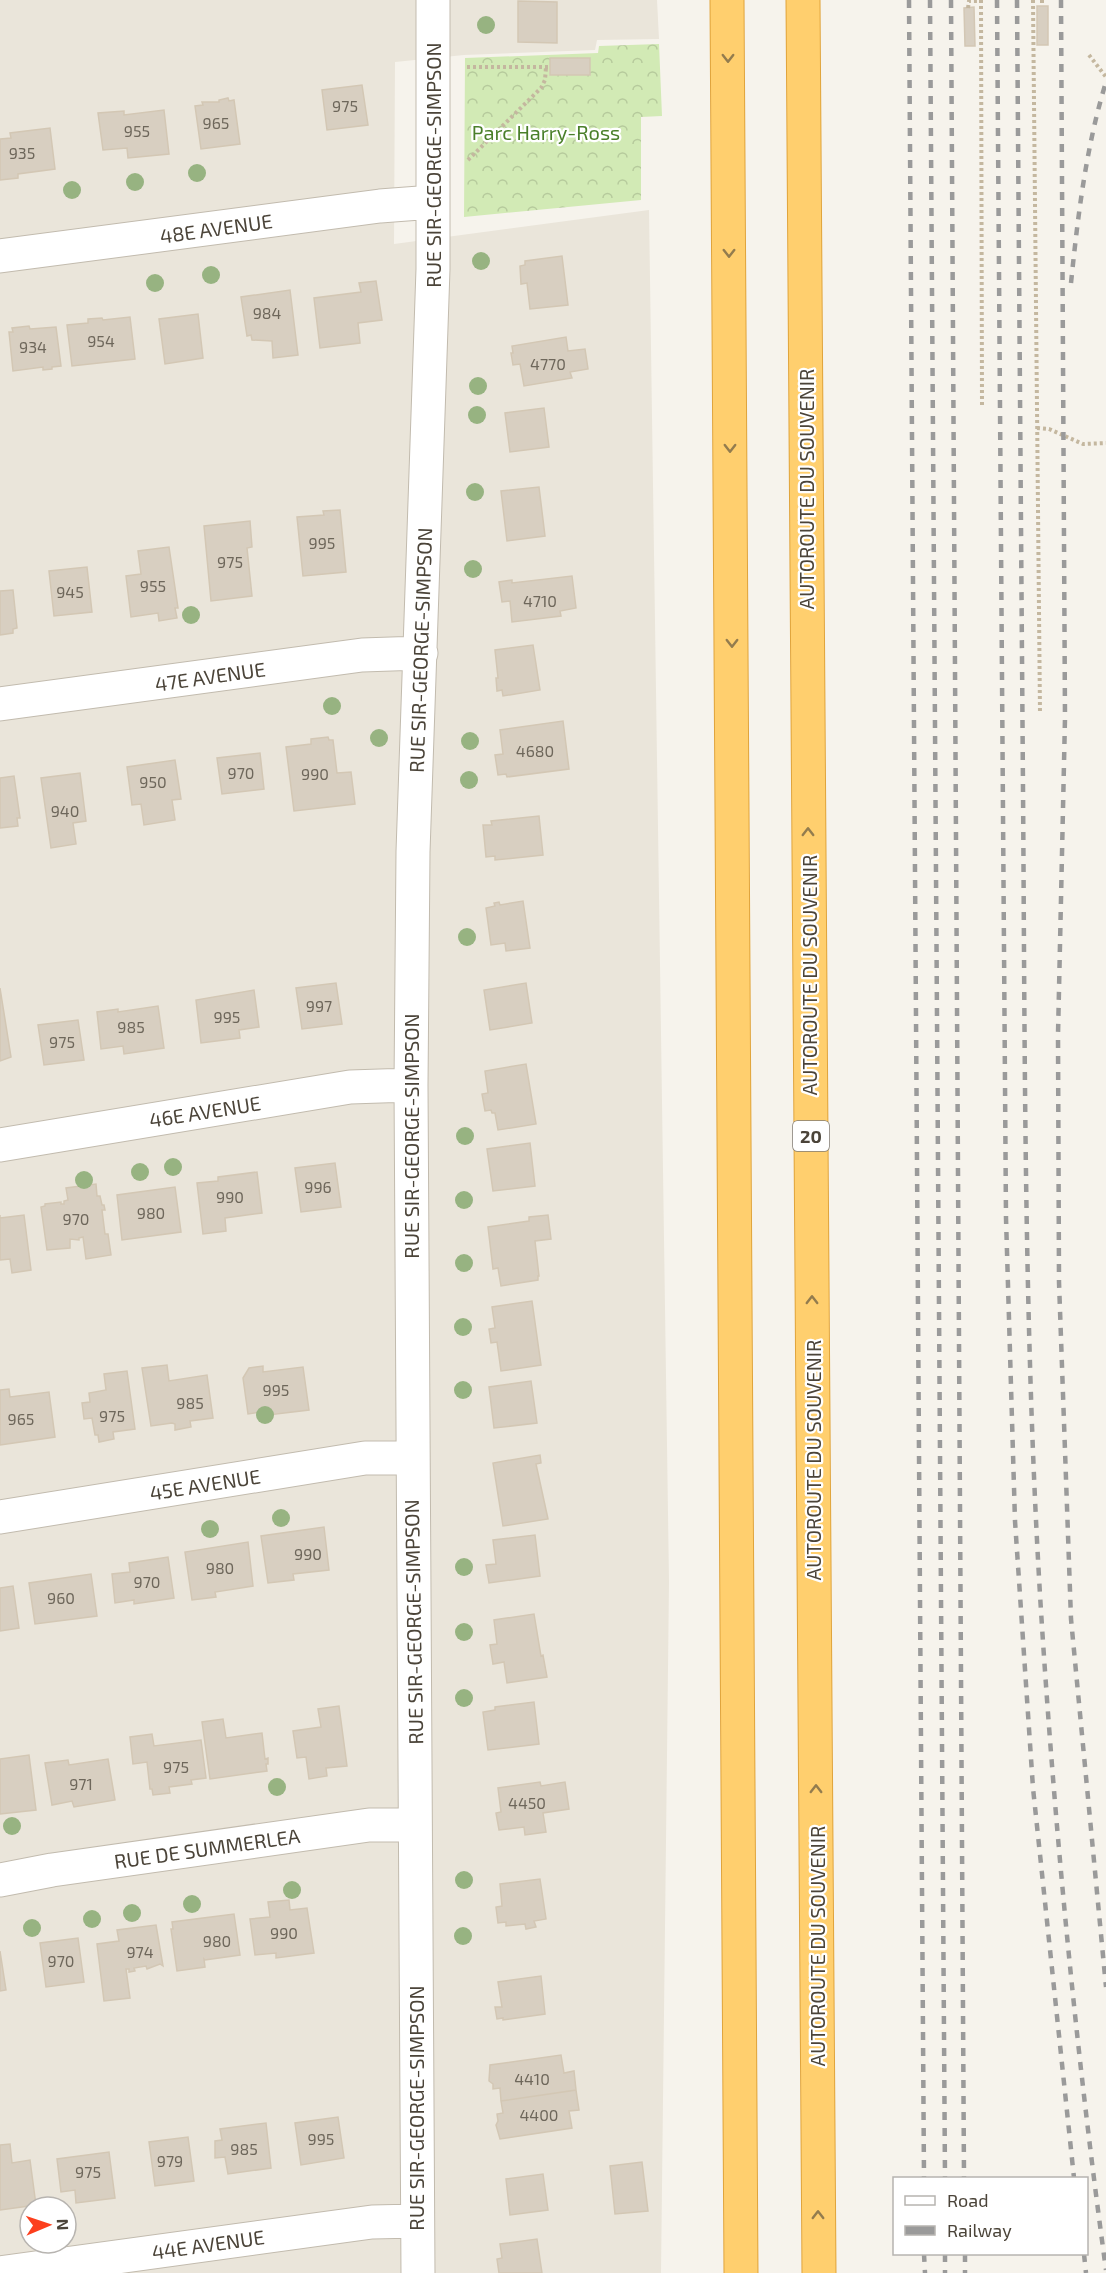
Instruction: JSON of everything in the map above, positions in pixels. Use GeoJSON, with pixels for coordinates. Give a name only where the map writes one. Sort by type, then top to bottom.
{"type":"FeatureCollection","features":[{"type":"Feature","properties":{"kind":"highway"},"geometry":{"type":"LineString","coordinates":[[727,0],[741,2273]]}},
{"type":"Feature","properties":{"kind":"highway","name":"AUTOROUTE DU SOUVENIR"},"geometry":{"type":"LineString","coordinates":[[803,0],[819,2273]]}},
{"type":"Feature","properties":{"kind":"street","name":"RUE SIR-GEORGE-SIMPSON"},"geometry":{"type":"LineString","coordinates":[[418,2273],[411,1085],[413,852],[433,269],[433,0]]}},
{"type":"Feature","properties":{"kind":"street","name":"48E AVENUE"},"geometry":{"type":"LineString","coordinates":[[0,256],[380,206],[433,202]]}},
{"type":"Feature","properties":{"kind":"street","name":"47E AVENUE"},"geometry":{"type":"LineString","coordinates":[[0,704],[362,655],[421,653]]}},
{"type":"Feature","properties":{"kind":"street","name":"46E AVENUE"},"geometry":{"type":"LineString","coordinates":[[0,1145],[350,1087],[411,1085]]}},
{"type":"Feature","properties":{"kind":"street","name":"45E AVENUE"},"geometry":{"type":"LineString","coordinates":[[0,1517],[365,1458],[412,1458]]}},
{"type":"Feature","properties":{"kind":"street","name":"RUE DE SUMMERLEA"},"geometry":{"type":"LineString","coordinates":[[0,1880],[369,1825],[415,1825]]}},
{"type":"Feature","properties":{"kind":"street","name":"44E AVENUE"},"geometry":{"type":"LineString","coordinates":[[0,2273],[372,2222],[417,2221]]}},
{"type":"Feature","properties":{"kind":"path"},"geometry":{"type":"LineString","coordinates":[[1033,0],[1040,713]]}},
{"type":"Feature","properties":{"kind":"path"},"geometry":{"type":"LineString","coordinates":[[1042,0],[1042,6]]}},
{"type":"Feature","properties":{"kind":"path"},"geometry":{"type":"LineString","coordinates":[[968,8],[969,2],[981,1],[982,406]]}},
{"type":"Feature","properties":{"kind":"path"},"geometry":{"type":"LineString","coordinates":[[1089,55],[1106,77]]}},
{"type":"Feature","properties":{"kind":"path"},"geometry":{"type":"LineString","coordinates":[[459,67],[548,67],[541,88],[471,159],[461,163]]}},
{"type":"Feature","properties":{"kind":"path"},"geometry":{"type":"LineString","coordinates":[[1037,428],[1049,429],[1083,444],[1106,443]]}},
{"type":"Feature","properties":{"kind":"shaded area"},"geometry":{"type":"Polygon","coordinates":[[[0,0],[657,0],[659,39],[597,40],[595,50],[464,55],[395,62],[394,244],[649,210],[669,1582],[661,2273],[0,2273],[0,0]]]}},
{"type":"Feature","properties":{"kind":"green space","name":"Parc Harry-Ross"},"geometry":{"type":"Polygon","coordinates":[[[659,44],[662,116],[641,117],[641,200],[464,217],[465,58],[598,53],[599,46],[659,44]]]}},
{"type":"Feature","properties":{"kind":"building"},"geometry":{"type":"Polygon","coordinates":[[[518,1],[557,2],[557,43],[518,42],[518,1]]]}},
{"type":"Feature","properties":{"kind":"building"},"geometry":{"type":"Polygon","coordinates":[[[1037,6],[1048,6],[1048,45],[1037,45],[1037,6]]]}},
{"type":"Feature","properties":{"kind":"building"},"geometry":{"type":"Polygon","coordinates":[[[974,7],[975,46],[965,46],[964,8],[974,7]]]}},
{"type":"Feature","properties":{"kind":"building"},"geometry":{"type":"Polygon","coordinates":[[[550,58],[590,58],[590,75],[550,75],[550,58]]]}},
{"type":"Feature","properties":{"kind":"building"},"geometry":{"type":"Polygon","coordinates":[[[362,85],[368,125],[327,130],[322,90],[362,85]]]}},
{"type":"Feature","properties":{"kind":"building"},"geometry":{"type":"Polygon","coordinates":[[[228,98],[229,101],[234,100],[240,144],[201,149],[195,106],[203,105],[202,102],[219,102],[219,100],[228,98]]]}},
{"type":"Feature","properties":{"kind":"building"},"geometry":{"type":"Polygon","coordinates":[[[164,110],[169,154],[128,158],[127,148],[103,150],[98,113],[124,111],[124,115],[164,110]]]}},
{"type":"Feature","properties":{"kind":"building"},"geometry":{"type":"Polygon","coordinates":[[[50,128],[55,169],[18,174],[18,178],[0,180],[0,139],[11,138],[10,133],[50,128]]]}},
{"type":"Feature","properties":{"kind":"building"},"geometry":{"type":"Polygon","coordinates":[[[562,256],[568,305],[530,309],[527,283],[521,284],[520,266],[525,265],[525,261],[562,256]]]}},
{"type":"Feature","properties":{"kind":"building"},"geometry":{"type":"Polygon","coordinates":[[[376,281],[382,320],[358,323],[360,343],[320,348],[314,298],[361,292],[359,283],[376,281]]]}},
{"type":"Feature","properties":{"kind":"building"},"geometry":{"type":"Polygon","coordinates":[[[290,290],[298,355],[273,358],[272,341],[252,340],[251,335],[247,336],[241,297],[290,290]]]}},
{"type":"Feature","properties":{"kind":"building"},"geometry":{"type":"Polygon","coordinates":[[[198,314],[203,358],[165,364],[159,319],[198,314]]]}},
{"type":"Feature","properties":{"kind":"building"},"geometry":{"type":"Polygon","coordinates":[[[130,317],[135,359],[72,366],[67,325],[88,323],[88,319],[130,317]]]}},
{"type":"Feature","properties":{"kind":"building"},"geometry":{"type":"Polygon","coordinates":[[[29,326],[30,329],[56,327],[61,366],[43,370],[43,367],[13,371],[9,332],[13,332],[12,328],[29,326]]]}},
{"type":"Feature","properties":{"kind":"building"},"geometry":{"type":"Polygon","coordinates":[[[566,337],[568,351],[585,349],[588,369],[570,372],[572,378],[524,386],[520,364],[513,365],[512,346],[566,337]]]}},
{"type":"Feature","properties":{"kind":"building"},"geometry":{"type":"Polygon","coordinates":[[[544,408],[549,447],[510,452],[505,413],[544,408]]]}},
{"type":"Feature","properties":{"kind":"building"},"geometry":{"type":"Polygon","coordinates":[[[539,487],[545,536],[507,541],[501,491],[539,487]]]}},
{"type":"Feature","properties":{"kind":"building"},"geometry":{"type":"Polygon","coordinates":[[[340,510],[346,572],[303,576],[297,517],[324,515],[323,511],[340,510]]]}},
{"type":"Feature","properties":{"kind":"building"},"geometry":{"type":"Polygon","coordinates":[[[250,521],[252,547],[247,548],[252,596],[211,601],[204,526],[250,521]]]}},
{"type":"Feature","properties":{"kind":"building"},"geometry":{"type":"Polygon","coordinates":[[[169,547],[178,608],[175,608],[177,618],[159,621],[158,613],[131,617],[126,576],[141,574],[138,551],[169,547]]]}},
{"type":"Feature","properties":{"kind":"building"},"geometry":{"type":"Polygon","coordinates":[[[87,567],[92,612],[54,616],[49,571],[87,567]]]}},
{"type":"Feature","properties":{"kind":"building"},"geometry":{"type":"Polygon","coordinates":[[[572,576],[576,608],[560,611],[561,616],[512,622],[510,601],[502,602],[499,582],[512,580],[512,583],[572,576]]]}},
{"type":"Feature","properties":{"kind":"building"},"geometry":{"type":"Polygon","coordinates":[[[13,590],[17,628],[13,629],[13,633],[0,635],[0,591],[13,590]]]}},
{"type":"Feature","properties":{"kind":"building"},"geometry":{"type":"Polygon","coordinates":[[[533,645],[540,690],[503,696],[502,690],[497,691],[495,650],[533,645]]]}},
{"type":"Feature","properties":{"kind":"building"},"geometry":{"type":"Polygon","coordinates":[[[563,721],[569,769],[507,777],[506,774],[498,775],[495,755],[503,754],[500,730],[563,721]]]}},
{"type":"Feature","properties":{"kind":"building"},"geometry":{"type":"Polygon","coordinates":[[[328,737],[329,740],[333,740],[337,773],[351,772],[355,804],[294,811],[286,747],[311,744],[311,739],[328,737]]]}},
{"type":"Feature","properties":{"kind":"building"},"geometry":{"type":"Polygon","coordinates":[[[260,753],[264,789],[222,794],[217,758],[260,753]]]}},
{"type":"Feature","properties":{"kind":"building"},"geometry":{"type":"Polygon","coordinates":[[[175,760],[181,799],[172,800],[175,820],[144,825],[141,804],[132,805],[127,767],[175,760]]]}},
{"type":"Feature","properties":{"kind":"building"},"geometry":{"type":"Polygon","coordinates":[[[80,773],[86,821],[73,823],[76,844],[51,848],[41,778],[80,773]]]}},
{"type":"Feature","properties":{"kind":"building"},"geometry":{"type":"Polygon","coordinates":[[[14,776],[20,818],[17,818],[18,826],[0,828],[0,778],[14,776]]]}},
{"type":"Feature","properties":{"kind":"building"},"geometry":{"type":"Polygon","coordinates":[[[539,816],[543,855],[495,860],[495,856],[486,857],[483,825],[492,825],[491,821],[539,816]]]}},
{"type":"Feature","properties":{"kind":"building"},"geometry":{"type":"Polygon","coordinates":[[[523,901],[530,948],[506,951],[505,943],[491,945],[486,908],[495,906],[494,903],[499,902],[500,905],[523,901]]]}},
{"type":"Feature","properties":{"kind":"building"},"geometry":{"type":"Polygon","coordinates":[[[336,983],[342,1024],[302,1029],[296,988],[336,983]]]}},
{"type":"Feature","properties":{"kind":"building"},"geometry":{"type":"Polygon","coordinates":[[[526,983],[532,1023],[490,1030],[484,990],[526,983]]]}},
{"type":"Feature","properties":{"kind":"building"},"geometry":{"type":"Polygon","coordinates":[[[0,988],[11,1057],[0,1061],[0,988]]]}},
{"type":"Feature","properties":{"kind":"building"},"geometry":{"type":"Polygon","coordinates":[[[254,990],[259,1027],[239,1030],[240,1038],[201,1043],[196,1000],[254,990]]]}},
{"type":"Feature","properties":{"kind":"building"},"geometry":{"type":"Polygon","coordinates":[[[158,1006],[164,1048],[124,1054],[123,1046],[101,1049],[97,1012],[118,1009],[118,1012],[158,1006]]]}},
{"type":"Feature","properties":{"kind":"building"},"geometry":{"type":"Polygon","coordinates":[[[78,1020],[84,1060],[44,1065],[38,1025],[78,1020]]]}},
{"type":"Feature","properties":{"kind":"building"},"geometry":{"type":"Polygon","coordinates":[[[526,1064],[536,1124],[498,1130],[495,1113],[491,1110],[485,1111],[482,1094],[488,1093],[485,1071],[526,1064]]]}},
{"type":"Feature","properties":{"kind":"building"},"geometry":{"type":"Polygon","coordinates":[[[530,1143],[535,1186],[493,1191],[487,1149],[530,1143]]]}},
{"type":"Feature","properties":{"kind":"building"},"geometry":{"type":"Polygon","coordinates":[[[335,1163],[341,1207],[301,1212],[295,1168],[335,1163]]]}},
{"type":"Feature","properties":{"kind":"building"},"geometry":{"type":"Polygon","coordinates":[[[257,1172],[262,1213],[225,1218],[226,1231],[203,1234],[197,1183],[218,1181],[218,1177],[257,1172]]]}},
{"type":"Feature","properties":{"kind":"building"},"geometry":{"type":"Polygon","coordinates":[[[96,1184],[97,1196],[100,1196],[102,1205],[104,1205],[105,1210],[102,1210],[105,1234],[108,1234],[111,1255],[86,1259],[83,1237],[79,1240],[70,1239],[70,1248],[47,1250],[41,1207],[45,1204],[61,1202],[64,1204],[64,1201],[68,1200],[66,1188],[96,1184]]]}},
{"type":"Feature","properties":{"kind":"building"},"geometry":{"type":"Polygon","coordinates":[[[175,1187],[181,1232],[122,1240],[117,1195],[175,1187]]]}},
{"type":"Feature","properties":{"kind":"building"},"geometry":{"type":"Polygon","coordinates":[[[24,1215],[31,1270],[12,1273],[10,1259],[0,1260],[0,1218],[24,1215]]]}},
{"type":"Feature","properties":{"kind":"building"},"geometry":{"type":"Polygon","coordinates":[[[548,1215],[551,1239],[535,1241],[538,1280],[501,1286],[498,1268],[493,1269],[488,1227],[529,1221],[529,1217],[548,1215]]]}},
{"type":"Feature","properties":{"kind":"building"},"geometry":{"type":"Polygon","coordinates":[[[532,1301],[541,1365],[501,1371],[497,1342],[491,1343],[489,1329],[495,1328],[492,1307],[532,1301]]]}},
{"type":"Feature","properties":{"kind":"building"},"geometry":{"type":"Polygon","coordinates":[[[167,1365],[169,1381],[207,1375],[213,1418],[190,1421],[191,1427],[175,1430],[175,1424],[172,1423],[151,1426],[142,1368],[167,1365]]]}},
{"type":"Feature","properties":{"kind":"building"},"geometry":{"type":"Polygon","coordinates":[[[263,1366],[263,1372],[303,1367],[309,1410],[268,1415],[268,1411],[248,1414],[243,1378],[249,1368],[263,1366]]]}},
{"type":"Feature","properties":{"kind":"building"},"geometry":{"type":"Polygon","coordinates":[[[127,1371],[135,1429],[113,1432],[114,1439],[99,1442],[98,1435],[95,1435],[92,1418],[84,1419],[82,1403],[90,1402],[89,1393],[106,1390],[104,1374],[127,1371]]]}},
{"type":"Feature","properties":{"kind":"building"},"geometry":{"type":"Polygon","coordinates":[[[531,1381],[537,1423],[494,1428],[489,1387],[531,1381]]]}},
{"type":"Feature","properties":{"kind":"building"},"geometry":{"type":"Polygon","coordinates":[[[9,1389],[10,1397],[49,1392],[55,1437],[0,1445],[0,1390],[9,1389]]]}},
{"type":"Feature","properties":{"kind":"building"},"geometry":{"type":"Polygon","coordinates":[[[540,1455],[541,1463],[536,1464],[548,1519],[503,1526],[493,1463],[540,1455]]]}},
{"type":"Feature","properties":{"kind":"building"},"geometry":{"type":"Polygon","coordinates":[[[324,1527],[329,1570],[293,1574],[294,1580],[268,1583],[261,1536],[324,1527]]]}},
{"type":"Feature","properties":{"kind":"building"},"geometry":{"type":"Polygon","coordinates":[[[535,1535],[540,1576],[489,1583],[486,1565],[496,1564],[493,1540],[535,1535]]]}},
{"type":"Feature","properties":{"kind":"building"},"geometry":{"type":"Polygon","coordinates":[[[248,1542],[253,1586],[215,1592],[216,1597],[192,1600],[185,1552],[248,1542]]]}},
{"type":"Feature","properties":{"kind":"building"},"geometry":{"type":"Polygon","coordinates":[[[168,1557],[174,1598],[134,1604],[134,1600],[115,1603],[112,1574],[130,1572],[129,1563],[168,1557]]]}},
{"type":"Feature","properties":{"kind":"building"},"geometry":{"type":"Polygon","coordinates":[[[91,1574],[97,1616],[35,1624],[29,1583],[91,1574]]]}},
{"type":"Feature","properties":{"kind":"building"},"geometry":{"type":"Polygon","coordinates":[[[13,1586],[19,1628],[0,1631],[0,1588],[13,1586]]]}},
{"type":"Feature","properties":{"kind":"building"},"geometry":{"type":"Polygon","coordinates":[[[534,1614],[547,1677],[507,1683],[504,1662],[493,1664],[490,1645],[497,1644],[494,1620],[534,1614]]]}},
{"type":"Feature","properties":{"kind":"building"},"geometry":{"type":"Polygon","coordinates":[[[534,1702],[539,1744],[488,1750],[483,1712],[495,1710],[495,1707],[534,1702]]]}},
{"type":"Feature","properties":{"kind":"building"},"geometry":{"type":"Polygon","coordinates":[[[339,1706],[347,1766],[326,1768],[327,1776],[309,1779],[306,1757],[297,1758],[293,1731],[321,1727],[318,1709],[339,1706]]]}},
{"type":"Feature","properties":{"kind":"building"},"geometry":{"type":"Polygon","coordinates":[[[223,1719],[226,1738],[262,1733],[265,1759],[268,1758],[267,1771],[210,1779],[202,1722],[223,1719]]]}},
{"type":"Feature","properties":{"kind":"building"},"geometry":{"type":"Polygon","coordinates":[[[152,1734],[154,1746],[201,1740],[206,1778],[191,1780],[192,1784],[169,1787],[170,1793],[153,1795],[150,1789],[147,1762],[133,1764],[130,1737],[152,1734]]]}},
{"type":"Feature","properties":{"kind":"building"},"geometry":{"type":"Polygon","coordinates":[[[29,1755],[36,1810],[0,1814],[0,1759],[29,1755]]]}},
{"type":"Feature","properties":{"kind":"building"},"geometry":{"type":"Polygon","coordinates":[[[108,1759],[115,1800],[74,1807],[72,1801],[52,1805],[45,1763],[68,1760],[69,1765],[108,1759]]]}},
{"type":"Feature","properties":{"kind":"building"},"geometry":{"type":"Polygon","coordinates":[[[540,1782],[541,1786],[565,1782],[569,1809],[543,1813],[546,1832],[525,1835],[524,1827],[499,1830],[496,1813],[501,1812],[498,1788],[540,1782]]]}},
{"type":"Feature","properties":{"kind":"building"},"geometry":{"type":"Polygon","coordinates":[[[540,1879],[546,1919],[534,1921],[536,1927],[526,1929],[525,1924],[506,1926],[506,1922],[498,1923],[496,1907],[502,1906],[500,1884],[540,1879]]]}},
{"type":"Feature","properties":{"kind":"building"},"geometry":{"type":"Polygon","coordinates":[[[289,1900],[290,1910],[307,1908],[314,1953],[276,1958],[276,1953],[255,1955],[250,1919],[270,1917],[268,1902],[289,1900]]]}},
{"type":"Feature","properties":{"kind":"building"},"geometry":{"type":"Polygon","coordinates":[[[234,1914],[240,1955],[204,1959],[205,1967],[177,1971],[172,1922],[234,1914]]]}},
{"type":"Feature","properties":{"kind":"building"},"geometry":{"type":"Polygon","coordinates":[[[156,1925],[163,1966],[160,1964],[147,1969],[146,1966],[134,1968],[135,1971],[129,1972],[129,1969],[126,1969],[130,1998],[104,2001],[97,1944],[119,1941],[117,1930],[156,1925]]]}},
{"type":"Feature","properties":{"kind":"building"},"geometry":{"type":"Polygon","coordinates":[[[78,1938],[84,1982],[46,1987],[40,1943],[78,1938]]]}},
{"type":"Feature","properties":{"kind":"building"},"geometry":{"type":"Polygon","coordinates":[[[0,1951],[6,1990],[0,1991],[0,1951]]]}},
{"type":"Feature","properties":{"kind":"building"},"geometry":{"type":"Polygon","coordinates":[[[541,1976],[545,2014],[497,2019],[495,2007],[502,2007],[498,1982],[541,1976]]]}},
{"type":"Feature","properties":{"kind":"building"},"geometry":{"type":"Polygon","coordinates":[[[561,2055],[564,2073],[574,2071],[576,2090],[501,2101],[500,2088],[493,2089],[493,2084],[489,2081],[490,2065],[561,2055]]]}},
{"type":"Feature","properties":{"kind":"building"},"geometry":{"type":"Polygon","coordinates":[[[576,2090],[579,2110],[569,2111],[572,2128],[500,2139],[496,2125],[497,2114],[503,2113],[501,2101],[576,2090]]]}},
{"type":"Feature","properties":{"kind":"building"},"geometry":{"type":"Polygon","coordinates":[[[338,2117],[344,2158],[301,2165],[295,2123],[338,2117]]]}},
{"type":"Feature","properties":{"kind":"building"},"geometry":{"type":"Polygon","coordinates":[[[266,2123],[271,2168],[228,2174],[225,2157],[215,2158],[215,2141],[222,2140],[220,2129],[266,2123]]]}},
{"type":"Feature","properties":{"kind":"building"},"geometry":{"type":"Polygon","coordinates":[[[188,2137],[194,2181],[155,2186],[149,2142],[188,2137]]]}},
{"type":"Feature","properties":{"kind":"building"},"geometry":{"type":"Polygon","coordinates":[[[10,2144],[12,2163],[30,2160],[35,2195],[18,2195],[18,2208],[0,2210],[0,2145],[10,2144]]]}},
{"type":"Feature","properties":{"kind":"building"},"geometry":{"type":"Polygon","coordinates":[[[109,2152],[115,2198],[78,2203],[75,2190],[61,2192],[57,2159],[109,2152]]]}},
{"type":"Feature","properties":{"kind":"building"},"geometry":{"type":"Polygon","coordinates":[[[642,2162],[648,2211],[615,2214],[610,2166],[642,2162]]]}},
{"type":"Feature","properties":{"kind":"building"},"geometry":{"type":"Polygon","coordinates":[[[543,2174],[548,2210],[510,2215],[506,2179],[543,2174]]]}},
{"type":"Feature","properties":{"kind":"building"},"geometry":{"type":"Polygon","coordinates":[[[537,2239],[542,2273],[499,2273],[497,2259],[502,2258],[500,2244],[537,2239]]]}},
{"type":"Feature","properties":{"kind":"railway"},"geometry":{"type":"LineString","coordinates":[[909,0],[924,2177]]}},
{"type":"Feature","properties":{"kind":"railway"},"geometry":{"type":"LineString","coordinates":[[930,0],[945,2177]]}},
{"type":"Feature","properties":{"kind":"railway"},"geometry":{"type":"LineString","coordinates":[[951,0],[964,2177]]}},
{"type":"Feature","properties":{"kind":"railway"},"geometry":{"type":"LineString","coordinates":[[997,0],[1006,1218],[1015,1521],[1033,1788],[1074,2177]]}},
{"type":"Feature","properties":{"kind":"railway"},"geometry":{"type":"LineString","coordinates":[[1017,0],[1025,1097],[1028,1302],[1035,1508],[1060,1858],[1085,2106],[1106,2270]]}},
{"type":"Feature","properties":{"kind":"railway"},"geometry":{"type":"LineString","coordinates":[[1061,0],[1065,718],[1058,1035],[1059,1282],[1071,1619],[1106,1987]]}},
{"type":"Feature","properties":{"kind":"railway"},"geometry":{"type":"LineString","coordinates":[[1071,283],[1088,156],[1106,82]]}},
{"type":"Feature","properties":{"kind":"railway"},"geometry":{"type":"LineString","coordinates":[[924,2255],[925,2273]]}},
{"type":"Feature","properties":{"kind":"railway"},"geometry":{"type":"LineString","coordinates":[[945,2255],[945,2273]]}},
{"type":"Feature","properties":{"kind":"railway"},"geometry":{"type":"LineString","coordinates":[[965,2255],[965,2273]]}},
{"type":"Feature","properties":{"kind":"railway"},"geometry":{"type":"LineString","coordinates":[[1084,2255],[1086,2273]]}}]}
